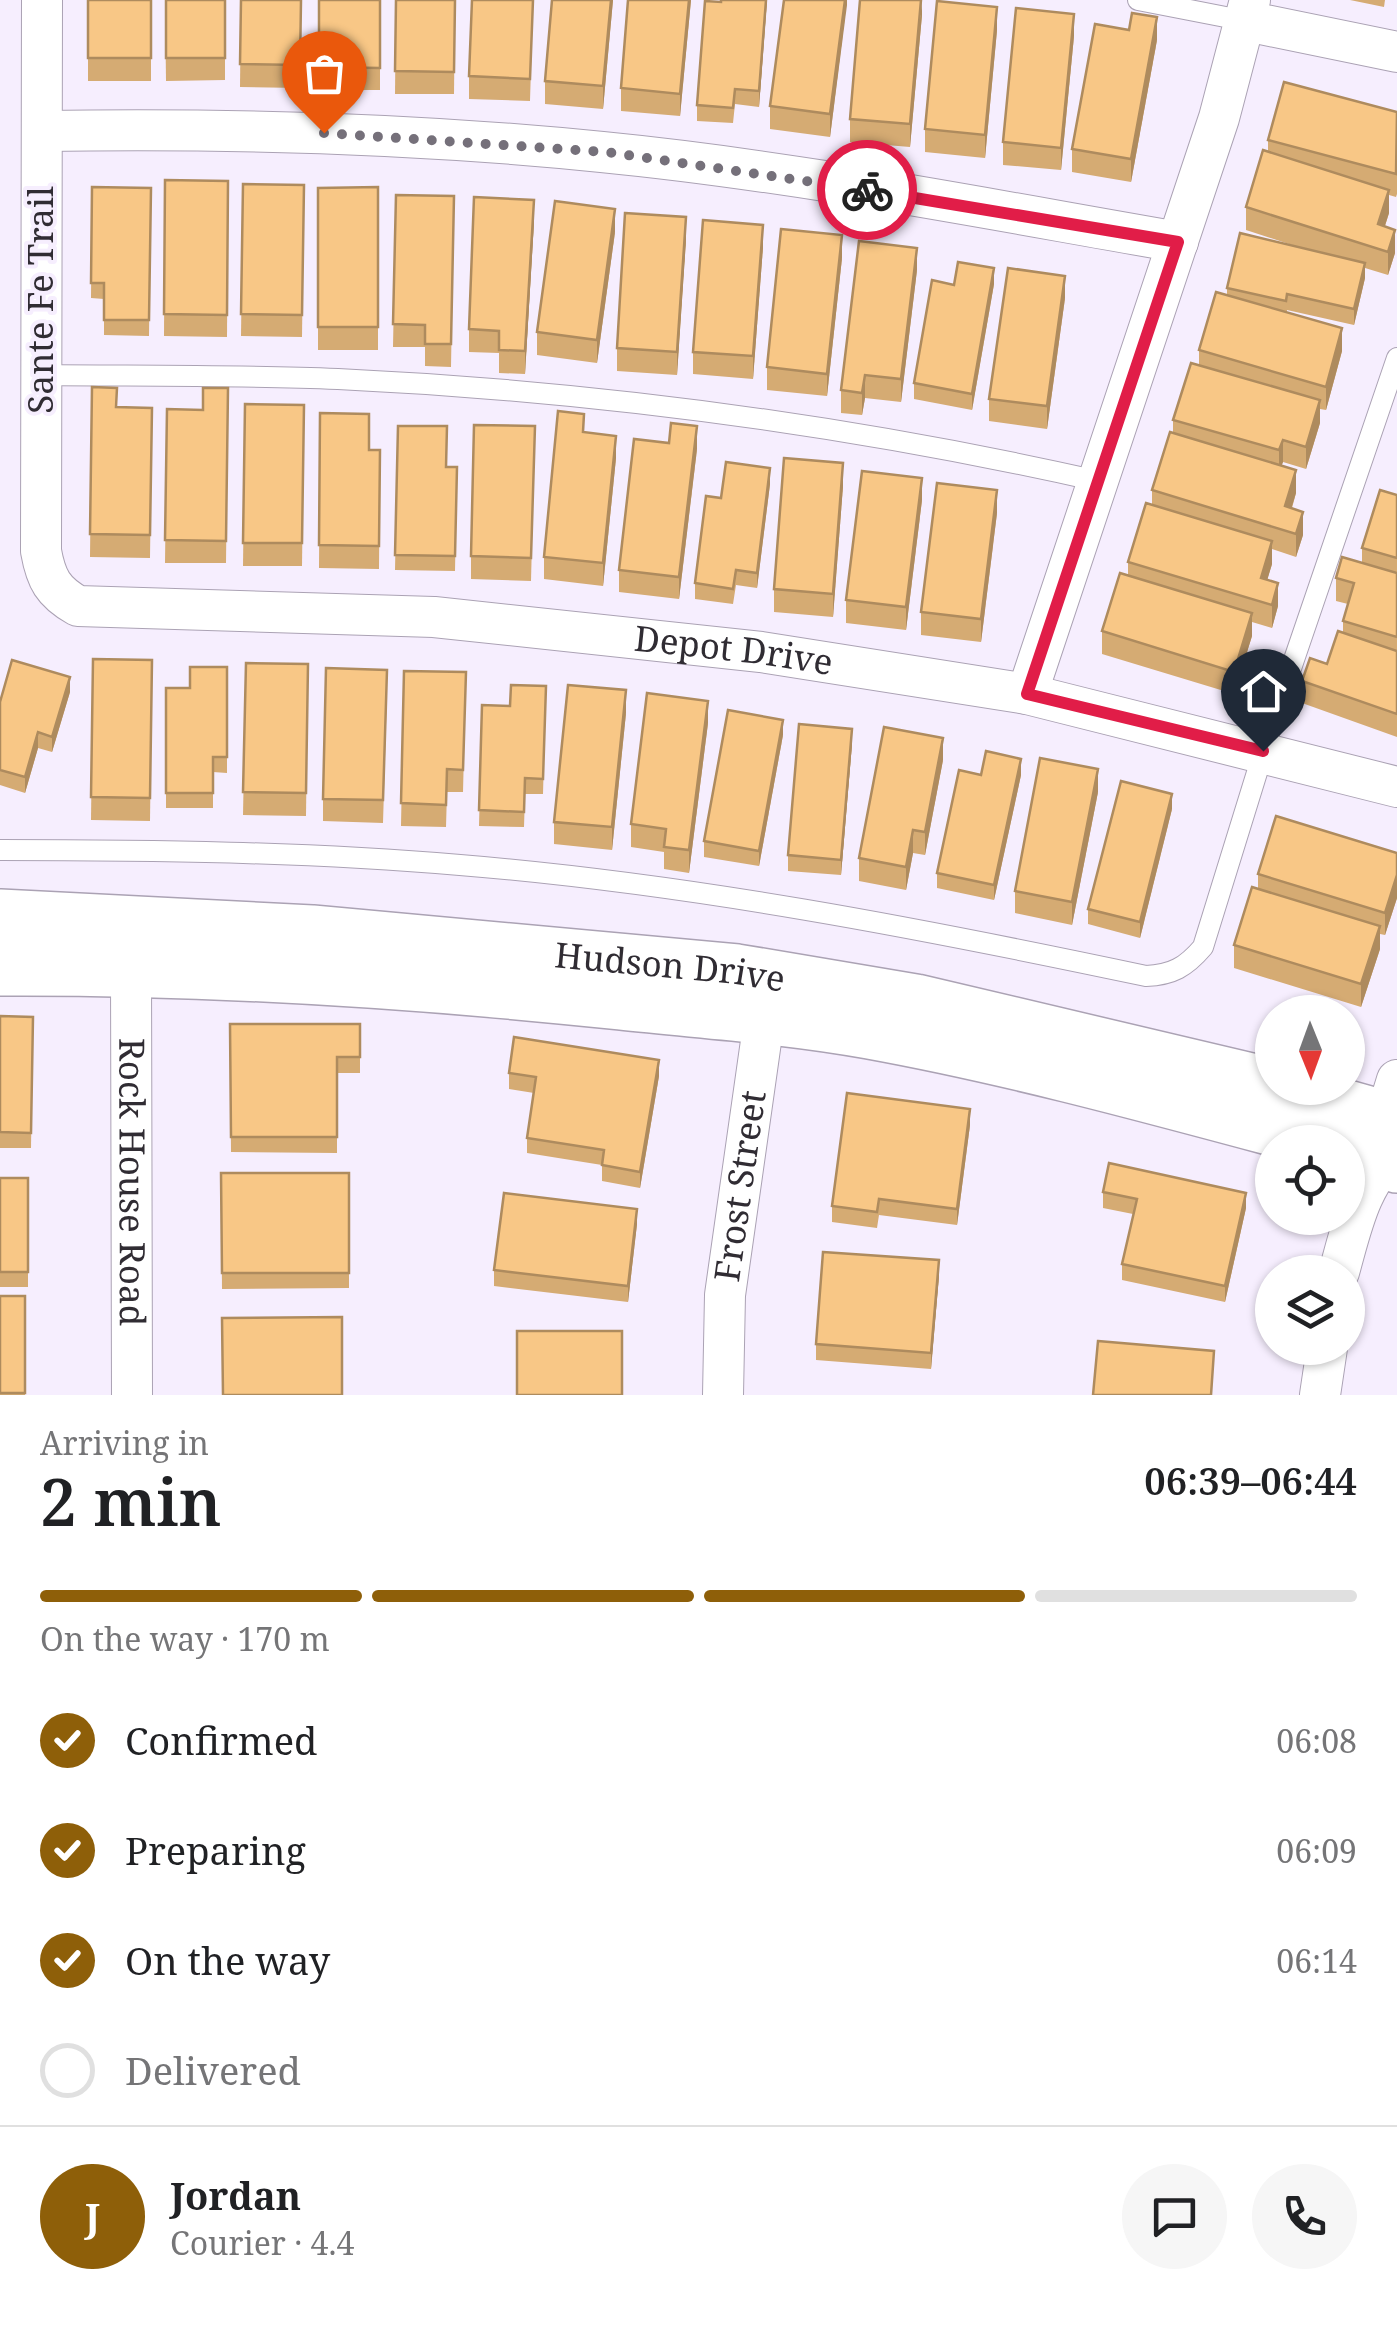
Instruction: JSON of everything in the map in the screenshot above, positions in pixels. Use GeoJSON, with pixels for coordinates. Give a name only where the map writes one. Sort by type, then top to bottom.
{"type":"FeatureCollection","features":[{"type":"Feature","properties":{"kind":"street","name":"Sante Fe Trail"},"geometry":{"type":"LineString","coordinates":[[42,0],[41,551],[45,576],[59,595]]}},
{"type":"Feature","properties":{"kind":"street"},"geometry":{"type":"LineString","coordinates":[[1027,694],[1178,242],[1248,11],[1397,52]]}},
{"type":"Feature","properties":{"kind":"street"},"geometry":{"type":"LineString","coordinates":[[42,132],[388,136],[606,152],[755,171],[1178,242]]}},
{"type":"Feature","properties":{"kind":"street","name":"Depot Drive"},"geometry":{"type":"LineString","coordinates":[[59,595],[78,606],[99,610],[434,617],[608,633],[882,670],[1027,694],[1397,787]]}},
{"type":"Feature","properties":{"kind":"street","name":"Hudson Drive"},"geometry":{"type":"LineString","coordinates":[[0,917],[58,916],[312,933],[767,998],[868,1031],[1124,1088],[1262,1125]]}},
{"type":"Feature","properties":{"kind":"street","name":"Hudson Drive"},"geometry":{"type":"LineString","coordinates":[[0,968],[131,967],[916,1002],[1255,1082]]}},
{"type":"Feature","properties":{"kind":"street","name":"Rock House Road"},"geometry":{"type":"LineString","coordinates":[[131,967],[132,1395]]}},
{"type":"Feature","properties":{"kind":"street","name":"Frost Street"},"geometry":{"type":"LineString","coordinates":[[723,1395],[725,1295],[767,998]]}},
{"type":"Feature","properties":{"kind":"street","name":"Hudson Drive"},"geometry":{"type":"LineString","coordinates":[[1316,1105],[1386,1135]]}},
{"type":"Feature","properties":{"kind":"street"},"geometry":{"type":"LineString","coordinates":[[1345,1255],[1360,1200],[1386,1135]]}},
{"type":"Feature","properties":{"kind":"street"},"geometry":{"type":"LineString","coordinates":[[1320,1395],[1325,1365]]}},
{"type":"Feature","properties":{"kind":"lane"},"geometry":{"type":"LineString","coordinates":[[1138,0],[1248,11]]}},
{"type":"Feature","properties":{"kind":"lane"},"geometry":{"type":"LineString","coordinates":[[0,850],[356,858],[586,878],[846,917],[1146,976],[1164,975],[1191,961],[1203,947],[1263,751],[1397,358]]}},
{"type":"Feature","properties":{"kind":"lane"},"geometry":{"type":"LineString","coordinates":[[41,375],[339,379],[604,401],[853,432],[1098,481]]}},
{"type":"Feature","properties":{"kind":"building"},"geometry":{"type":"Polygon","coordinates":[[[88,0],[151,0],[151,58],[88,58],[88,0]]]}},
{"type":"Feature","properties":{"kind":"building"},"geometry":{"type":"Polygon","coordinates":[[[166,0],[225,0],[225,58],[166,58],[166,0]]]}},
{"type":"Feature","properties":{"kind":"building"},"geometry":{"type":"Polygon","coordinates":[[[241,0],[301,0],[300,65],[240,64],[241,0]]]}},
{"type":"Feature","properties":{"kind":"building"},"geometry":{"type":"Polygon","coordinates":[[[319,0],[380,0],[380,68],[319,67],[319,0]]]}},
{"type":"Feature","properties":{"kind":"building"},"geometry":{"type":"Polygon","coordinates":[[[396,0],[455,0],[454,72],[395,71],[396,0]]]}},
{"type":"Feature","properties":{"kind":"building"},"geometry":{"type":"Polygon","coordinates":[[[472,0],[533,0],[530,79],[469,76],[472,0]]]}},
{"type":"Feature","properties":{"kind":"building"},"geometry":{"type":"Polygon","coordinates":[[[552,0],[611,0],[603,86],[545,81],[552,0]]]}},
{"type":"Feature","properties":{"kind":"building"},"geometry":{"type":"Polygon","coordinates":[[[628,0],[689,0],[680,94],[621,88],[628,0]]]}},
{"type":"Feature","properties":{"kind":"building"},"geometry":{"type":"Polygon","coordinates":[[[766,0],[759,91],[735,89],[733,108],[697,105],[705,1],[766,0]]]}},
{"type":"Feature","properties":{"kind":"building"},"geometry":{"type":"Polygon","coordinates":[[[784,0],[845,0],[830,114],[770,106],[784,0]]]}},
{"type":"Feature","properties":{"kind":"building"},"geometry":{"type":"Polygon","coordinates":[[[860,0],[921,0],[910,124],[850,119],[860,0]]]}},
{"type":"Feature","properties":{"kind":"building"},"geometry":{"type":"Polygon","coordinates":[[[937,1],[997,7],[985,135],[925,129],[937,1]]]}},
{"type":"Feature","properties":{"kind":"building"},"geometry":{"type":"Polygon","coordinates":[[[1016,8],[1074,14],[1061,148],[1003,142],[1016,8]]]}},
{"type":"Feature","properties":{"kind":"building"},"geometry":{"type":"Polygon","coordinates":[[[1132,13],[1157,17],[1131,159],[1072,149],[1095,24],[1129,30],[1132,13]]]}},
{"type":"Feature","properties":{"kind":"building"},"geometry":{"type":"Polygon","coordinates":[[[1284,82],[1397,112],[1396,174],[1268,140],[1284,82]]]}},
{"type":"Feature","properties":{"kind":"building"},"geometry":{"type":"Polygon","coordinates":[[[1263,150],[1389,190],[1378,224],[1395,230],[1388,252],[1246,207],[1263,150]]]}},
{"type":"Feature","properties":{"kind":"building"},"geometry":{"type":"Polygon","coordinates":[[[165,180],[228,181],[227,315],[164,314],[165,180]]]}},
{"type":"Feature","properties":{"kind":"building"},"geometry":{"type":"Polygon","coordinates":[[[243,184],[304,185],[302,315],[241,314],[243,184]]]}},
{"type":"Feature","properties":{"kind":"building"},"geometry":{"type":"Polygon","coordinates":[[[92,187],[151,188],[149,320],[104,320],[104,283],[91,283],[92,187]]]}},
{"type":"Feature","properties":{"kind":"building"},"geometry":{"type":"Polygon","coordinates":[[[378,187],[378,327],[318,327],[318,188],[378,187]]]}},
{"type":"Feature","properties":{"kind":"building"},"geometry":{"type":"Polygon","coordinates":[[[396,195],[454,196],[451,344],[425,344],[425,325],[393,324],[396,195]]]}},
{"type":"Feature","properties":{"kind":"building"},"geometry":{"type":"Polygon","coordinates":[[[474,197],[534,200],[525,351],[499,350],[499,331],[469,329],[474,197]]]}},
{"type":"Feature","properties":{"kind":"building"},"geometry":{"type":"Polygon","coordinates":[[[555,201],[615,209],[597,340],[537,332],[555,201]]]}},
{"type":"Feature","properties":{"kind":"building"},"geometry":{"type":"Polygon","coordinates":[[[625,213],[686,217],[677,352],[617,348],[625,213]]]}},
{"type":"Feature","properties":{"kind":"building"},"geometry":{"type":"Polygon","coordinates":[[[703,220],[763,225],[753,356],[693,352],[703,220]]]}},
{"type":"Feature","properties":{"kind":"building"},"geometry":{"type":"Polygon","coordinates":[[[781,229],[842,235],[827,374],[767,367],[781,229]]]}},
{"type":"Feature","properties":{"kind":"building"},"geometry":{"type":"Polygon","coordinates":[[[1240,233],[1365,263],[1354,309],[1287,294],[1286,301],[1227,288],[1240,233]]]}},
{"type":"Feature","properties":{"kind":"building"},"geometry":{"type":"Polygon","coordinates":[[[859,241],[917,248],[901,379],[865,375],[862,393],[841,390],[859,241]]]}},
{"type":"Feature","properties":{"kind":"building"},"geometry":{"type":"Polygon","coordinates":[[[958,262],[994,268],[972,394],[914,383],[932,280],[954,285],[958,262]]]}},
{"type":"Feature","properties":{"kind":"building"},"geometry":{"type":"Polygon","coordinates":[[[1008,268],[1065,276],[1047,406],[989,399],[1008,268]]]}},
{"type":"Feature","properties":{"kind":"building"},"geometry":{"type":"Polygon","coordinates":[[[1216,292],[1342,328],[1326,387],[1199,350],[1216,292]]]}},
{"type":"Feature","properties":{"kind":"building"},"geometry":{"type":"Polygon","coordinates":[[[1191,363],[1320,400],[1306,447],[1283,440],[1279,450],[1173,420],[1191,363]]]}},
{"type":"Feature","properties":{"kind":"building"},"geometry":{"type":"Polygon","coordinates":[[[92,387],[117,388],[116,407],[152,408],[150,535],[90,534],[92,387]]]}},
{"type":"Feature","properties":{"kind":"building"},"geometry":{"type":"Polygon","coordinates":[[[203,388],[228,388],[226,541],[165,540],[167,409],[203,410],[203,388]]]}},
{"type":"Feature","properties":{"kind":"building"},"geometry":{"type":"Polygon","coordinates":[[[245,404],[304,405],[302,543],[243,543],[245,404]]]}},
{"type":"Feature","properties":{"kind":"building"},"geometry":{"type":"Polygon","coordinates":[[[558,411],[584,414],[583,432],[616,436],[603,563],[544,557],[558,411]]]}},
{"type":"Feature","properties":{"kind":"building"},"geometry":{"type":"Polygon","coordinates":[[[320,413],[369,414],[369,450],[380,450],[379,546],[319,545],[320,413]]]}},
{"type":"Feature","properties":{"kind":"building"},"geometry":{"type":"Polygon","coordinates":[[[671,423],[697,426],[679,577],[619,570],[634,439],[669,443],[671,423]]]}},
{"type":"Feature","properties":{"kind":"building"},"geometry":{"type":"Polygon","coordinates":[[[474,425],[535,426],[531,558],[471,556],[474,425]]]}},
{"type":"Feature","properties":{"kind":"building"},"geometry":{"type":"Polygon","coordinates":[[[398,426],[447,426],[446,467],[457,467],[455,556],[395,555],[398,426]]]}},
{"type":"Feature","properties":{"kind":"building"},"geometry":{"type":"Polygon","coordinates":[[[1170,432],[1296,470],[1285,506],[1303,512],[1296,534],[1152,490],[1170,432]]]}},
{"type":"Feature","properties":{"kind":"building"},"geometry":{"type":"Polygon","coordinates":[[[784,458],[843,463],[833,594],[774,589],[784,458]]]}},
{"type":"Feature","properties":{"kind":"building"},"geometry":{"type":"Polygon","coordinates":[[[726,462],[770,468],[757,573],[736,570],[733,589],[695,583],[706,496],[721,498],[726,462]]]}},
{"type":"Feature","properties":{"kind":"building"},"geometry":{"type":"Polygon","coordinates":[[[862,471],[922,478],[906,607],[846,600],[862,471]]]}},
{"type":"Feature","properties":{"kind":"building"},"geometry":{"type":"Polygon","coordinates":[[[937,483],[997,490],[981,619],[921,612],[937,483]]]}},
{"type":"Feature","properties":{"kind":"building"},"geometry":{"type":"Polygon","coordinates":[[[1380,490],[1397,495],[1397,558],[1362,548],[1380,490]]]}},
{"type":"Feature","properties":{"kind":"building"},"geometry":{"type":"Polygon","coordinates":[[[1146,503],[1272,541],[1261,578],[1278,583],[1272,605],[1128,562],[1146,503]]]}},
{"type":"Feature","properties":{"kind":"building"},"geometry":{"type":"Polygon","coordinates":[[[1342,557],[1397,573],[1397,637],[1343,621],[1354,583],[1336,578],[1342,557]]]}},
{"type":"Feature","properties":{"kind":"building"},"geometry":{"type":"Polygon","coordinates":[[[1120,573],[1252,613],[1234,672],[1102,631],[1120,573]]]}},
{"type":"Feature","properties":{"kind":"building"},"geometry":{"type":"Polygon","coordinates":[[[1338,631],[1397,651],[1397,714],[1302,681],[1310,658],[1327,664],[1338,631]]]}},
{"type":"Feature","properties":{"kind":"building"},"geometry":{"type":"Polygon","coordinates":[[[93,659],[152,660],[150,798],[91,797],[93,659]]]}},
{"type":"Feature","properties":{"kind":"building"},"geometry":{"type":"Polygon","coordinates":[[[12,660],[70,677],[52,737],[38,732],[25,777],[0,770],[0,702],[12,660]]]}},
{"type":"Feature","properties":{"kind":"building"},"geometry":{"type":"Polygon","coordinates":[[[246,663],[308,664],[306,793],[243,792],[246,663]]]}},
{"type":"Feature","properties":{"kind":"building"},"geometry":{"type":"Polygon","coordinates":[[[190,667],[227,667],[227,757],[213,757],[213,793],[166,793],[166,688],[190,688],[190,667]]]}},
{"type":"Feature","properties":{"kind":"building"},"geometry":{"type":"Polygon","coordinates":[[[326,668],[387,670],[383,800],[323,799],[326,668]]]}},
{"type":"Feature","properties":{"kind":"building"},"geometry":{"type":"Polygon","coordinates":[[[404,671],[466,672],[463,770],[447,769],[446,805],[401,803],[404,671]]]}},
{"type":"Feature","properties":{"kind":"building"},"geometry":{"type":"Polygon","coordinates":[[[511,685],[546,686],[543,779],[525,778],[524,812],[479,810],[482,705],[510,706],[511,685]]]}},
{"type":"Feature","properties":{"kind":"building"},"geometry":{"type":"Polygon","coordinates":[[[568,685],[626,690],[612,827],[554,822],[568,685]]]}},
{"type":"Feature","properties":{"kind":"building"},"geometry":{"type":"Polygon","coordinates":[[[647,693],[708,701],[689,850],[664,847],[666,829],[631,824],[647,693]]]}},
{"type":"Feature","properties":{"kind":"building"},"geometry":{"type":"Polygon","coordinates":[[[728,710],[783,720],[759,851],[704,841],[728,710]]]}},
{"type":"Feature","properties":{"kind":"building"},"geometry":{"type":"Polygon","coordinates":[[[799,724],[852,729],[841,860],[788,855],[799,724]]]}},
{"type":"Feature","properties":{"kind":"building"},"geometry":{"type":"Polygon","coordinates":[[[884,727],[943,738],[925,832],[913,830],[906,867],[859,858],[884,727]]]}},
{"type":"Feature","properties":{"kind":"building"},"geometry":{"type":"Polygon","coordinates":[[[986,751],[1021,759],[994,885],[937,873],[959,770],[981,775],[986,751]]]}},
{"type":"Feature","properties":{"kind":"building"},"geometry":{"type":"Polygon","coordinates":[[[1040,758],[1098,769],[1072,902],[1015,891],[1040,758]]]}},
{"type":"Feature","properties":{"kind":"building"},"geometry":{"type":"Polygon","coordinates":[[[1121,781],[1172,794],[1140,922],[1088,909],[1121,781]]]}},
{"type":"Feature","properties":{"kind":"building"},"geometry":{"type":"Polygon","coordinates":[[[1276,816],[1397,853],[1397,875],[1385,913],[1258,874],[1276,816]]]}},
{"type":"Feature","properties":{"kind":"building"},"geometry":{"type":"Polygon","coordinates":[[[1252,887],[1380,926],[1361,984],[1234,945],[1252,887]]]}},
{"type":"Feature","properties":{"kind":"building"},"geometry":{"type":"Polygon","coordinates":[[[0,1016],[33,1017],[31,1133],[0,1132],[0,1016]]]}},
{"type":"Feature","properties":{"kind":"building"},"geometry":{"type":"Polygon","coordinates":[[[230,1024],[360,1024],[360,1057],[337,1057],[337,1137],[231,1137],[230,1024]]]}},
{"type":"Feature","properties":{"kind":"building"},"geometry":{"type":"Polygon","coordinates":[[[514,1037],[659,1060],[640,1172],[602,1165],[604,1150],[527,1138],[536,1077],[509,1073],[514,1037]]]}},
{"type":"Feature","properties":{"kind":"building"},"geometry":{"type":"Polygon","coordinates":[[[847,1093],[970,1109],[957,1209],[879,1199],[877,1212],[832,1206],[847,1093]]]}},
{"type":"Feature","properties":{"kind":"building"},"geometry":{"type":"Polygon","coordinates":[[[1109,1163],[1246,1193],[1225,1286],[1122,1264],[1137,1199],[1103,1192],[1109,1163]]]}},
{"type":"Feature","properties":{"kind":"building"},"geometry":{"type":"Polygon","coordinates":[[[221,1173],[349,1173],[349,1273],[222,1273],[221,1173]]]}},
{"type":"Feature","properties":{"kind":"building"},"geometry":{"type":"Polygon","coordinates":[[[0,1178],[28,1178],[28,1272],[0,1272],[0,1178]]]}},
{"type":"Feature","properties":{"kind":"building"},"geometry":{"type":"Polygon","coordinates":[[[504,1193],[637,1209],[628,1286],[494,1270],[504,1193]]]}},
{"type":"Feature","properties":{"kind":"building"},"geometry":{"type":"Polygon","coordinates":[[[823,1252],[939,1260],[931,1353],[816,1344],[823,1252]]]}},
{"type":"Feature","properties":{"kind":"building"},"geometry":{"type":"Polygon","coordinates":[[[0,1296],[25,1296],[25,1393],[0,1393],[0,1296]]]}},
{"type":"Feature","properties":{"kind":"building"},"geometry":{"type":"Polygon","coordinates":[[[342,1317],[342,1395],[223,1395],[222,1318],[342,1317]]]}},
{"type":"Feature","properties":{"kind":"building"},"geometry":{"type":"Polygon","coordinates":[[[517,1331],[622,1331],[622,1395],[517,1395],[517,1331]]]}},
{"type":"Feature","properties":{"kind":"building"},"geometry":{"type":"Polygon","coordinates":[[[1098,1341],[1214,1351],[1211,1395],[1093,1395],[1098,1341]]]}},
{"type":"Feature","properties":{"kind":"way so far"},"geometry":{"type":"LineString","coordinates":[[324,133],[606,152],[867,190]]}},
{"type":"Feature","properties":{"kind":"route"},"geometry":{"type":"LineString","coordinates":[[867,190],[1178,242],[1027,694],[1263,751]]}}]}
